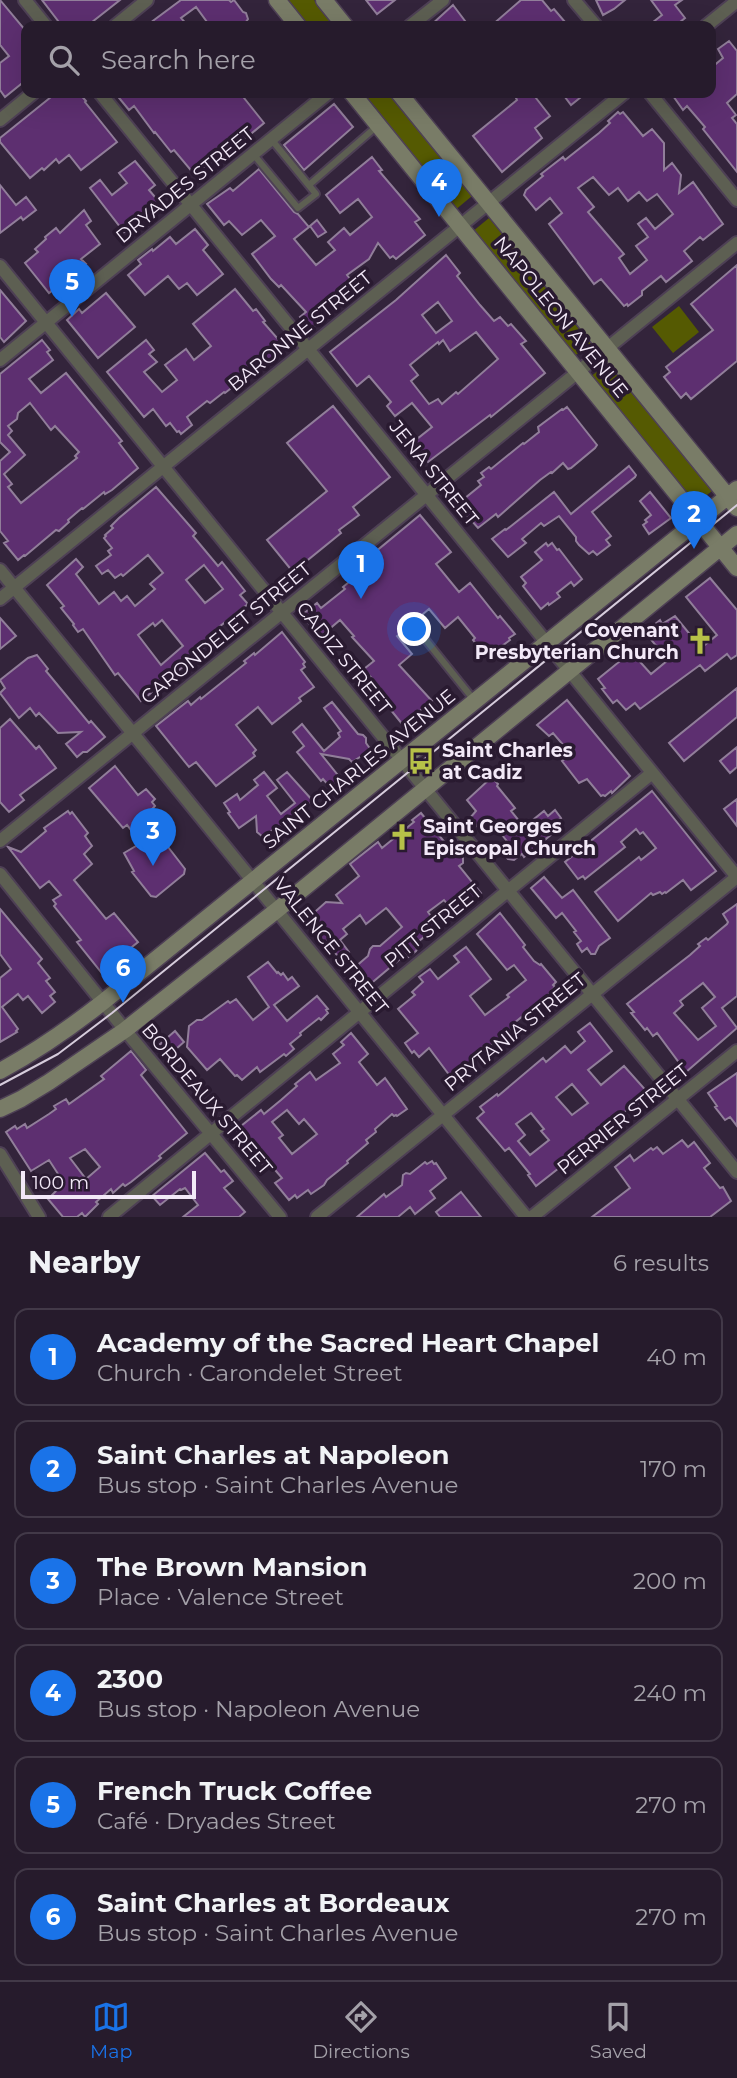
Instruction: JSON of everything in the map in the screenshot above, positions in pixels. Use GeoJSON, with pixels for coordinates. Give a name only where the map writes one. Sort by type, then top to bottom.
{"type":"FeatureCollection","features":[{"type":"Feature","properties":{"kind":"main road"},"geometry":{"type":"LineString","coordinates":[[276,0],[294,21]]}},
{"type":"Feature","properties":{"kind":"main road"},"geometry":{"type":"LineString","coordinates":[[324,0],[341,21]]}},
{"type":"Feature","properties":{"kind":"main road","name":"NAPOLEON AVENUE"},"geometry":{"type":"LineString","coordinates":[[356,98],[737,568]]}},
{"type":"Feature","properties":{"kind":"main road","name":"NAPOLEON AVENUE"},"geometry":{"type":"LineString","coordinates":[[403,98],[607,348],[734,498]]}},
{"type":"Feature","properties":{"kind":"main road","name":"SAINT CHARLES AVENUE"},"geometry":{"type":"LineString","coordinates":[[0,1071],[69,1030],[698,521],[734,498]]}},
{"type":"Feature","properties":{"kind":"main road"},"geometry":{"type":"LineString","coordinates":[[0,1109],[49,1082],[125,1030],[277,910],[737,534]]}},
{"type":"Feature","properties":{"kind":"street"},"geometry":{"type":"LineString","coordinates":[[25,0],[42,21]]}},
{"type":"Feature","properties":{"kind":"street"},"geometry":{"type":"LineString","coordinates":[[121,21],[148,0]]}},
{"type":"Feature","properties":{"kind":"street"},"geometry":{"type":"LineString","coordinates":[[416,21],[443,0]]}},
{"type":"Feature","properties":{"kind":"street"},"geometry":{"type":"LineString","coordinates":[[574,0],[592,21]]}},
{"type":"Feature","properties":{"kind":"street"},"geometry":{"type":"LineString","coordinates":[[712,21],[737,1]]}},
{"type":"Feature","properties":{"kind":"street"},"geometry":{"type":"LineString","coordinates":[[0,120],[27,98]]}},
{"type":"Feature","properties":{"kind":"street","name":"JENA STREET"},"geometry":{"type":"LineString","coordinates":[[104,98],[737,877]]}},
{"type":"Feature","properties":{"kind":"street","name":"DRYADES STREET"},"geometry":{"type":"LineString","coordinates":[[0,359],[322,98]]}},
{"type":"Feature","properties":{"kind":"street","name":"BARONNE STREET"},"geometry":{"type":"LineString","coordinates":[[0,599],[618,98]]}},
{"type":"Feature","properties":{"kind":"street"},"geometry":{"type":"LineString","coordinates":[[654,98],[737,200]]}},
{"type":"Feature","properties":{"kind":"street","name":"CARONDELET STREET"},"geometry":{"type":"LineString","coordinates":[[0,841],[737,243]]}},
{"type":"Feature","properties":{"kind":"street","name":"CADIZ STREET"},"geometry":{"type":"LineString","coordinates":[[0,266],[737,1172]]}},
{"type":"Feature","properties":{"kind":"street","name":"VALENCE STREET"},"geometry":{"type":"LineString","coordinates":[[0,570],[526,1217]]}},
{"type":"Feature","properties":{"kind":"street","name":"PITT STREET"},"geometry":{"type":"LineString","coordinates":[[109,1217],[652,773]]}},
{"type":"Feature","properties":{"kind":"street","name":"BORDEAUX STREET"},"geometry":{"type":"LineString","coordinates":[[0,874],[280,1217]]}},
{"type":"Feature","properties":{"kind":"street","name":"PRYTANIA STREET"},"geometry":{"type":"LineString","coordinates":[[317,1217],[737,877]]}},
{"type":"Feature","properties":{"kind":"street","name":"PERRIER STREET"},"geometry":{"type":"LineString","coordinates":[[532,1217],[737,1051]]}},
{"type":"Feature","properties":{"kind":"street"},"geometry":{"type":"LineString","coordinates":[[0,1154],[39,1217]]}},
{"type":"Feature","properties":{"kind":"lane"},"geometry":{"type":"LineString","coordinates":[[309,185],[378,125]]}},
{"type":"Feature","properties":{"kind":"lane"},"geometry":{"type":"LineString","coordinates":[[253,154],[299,208],[316,194],[271,139]]}},
{"type":"Feature","properties":{"kind":"lane"},"geometry":{"type":"LineString","coordinates":[[425,639],[475,701]]}},
{"type":"Feature","properties":{"kind":"shaded area"},"geometry":{"type":"Polygon","coordinates":[[[283,0],[314,0],[331,21],[300,21],[283,0]]]}},
{"type":"Feature","properties":{"kind":"shaded area"},"geometry":{"type":"Polygon","coordinates":[[[362,98],[392,98],[472,196],[454,211],[362,98]]]}},
{"type":"Feature","properties":{"kind":"shaded area"},"geometry":{"type":"Polygon","coordinates":[[[489,218],[591,344],[573,357],[472,232],[489,218]]]}},
{"type":"Feature","properties":{"kind":"shaded area"},"geometry":{"type":"Polygon","coordinates":[[[679,306],[699,332],[673,353],[652,327],[679,306]]]}},
{"type":"Feature","properties":{"kind":"shaded area"},"geometry":{"type":"Polygon","coordinates":[[[608,363],[712,491],[693,506],[590,377],[608,363]]]}},
{"type":"Feature","properties":{"kind":"building"},"geometry":{"type":"Polygon","coordinates":[[[0,0],[21,25],[21,84],[5,97],[0,90],[0,63],[9,56],[0,45],[0,0]]]}},
{"type":"Feature","properties":{"kind":"building"},"geometry":{"type":"Polygon","coordinates":[[[42,0],[120,0],[93,21],[58,21],[42,0]]]}},
{"type":"Feature","properties":{"kind":"building"},"geometry":{"type":"Polygon","coordinates":[[[181,0],[234,0],[248,19],[206,21],[196,7],[181,18],[184,21],[153,21],[181,0]]]}},
{"type":"Feature","properties":{"kind":"building"},"geometry":{"type":"Polygon","coordinates":[[[366,0],[395,0],[377,14],[366,0]]]}},
{"type":"Feature","properties":{"kind":"building"},"geometry":{"type":"Polygon","coordinates":[[[521,0],[542,0],[564,21],[497,21],[521,0]]]}},
{"type":"Feature","properties":{"kind":"building"},"geometry":{"type":"Polygon","coordinates":[[[596,0],[625,0],[603,15],[596,0]]]}},
{"type":"Feature","properties":{"kind":"building"},"geometry":{"type":"Polygon","coordinates":[[[651,0],[682,0],[675,5],[685,18],[681,21],[654,21],[662,15],[651,0]]]}},
{"type":"Feature","properties":{"kind":"building"},"geometry":{"type":"Polygon","coordinates":[[[453,5],[465,21],[435,21],[453,5]]]}},
{"type":"Feature","properties":{"kind":"building"},"geometry":{"type":"Polygon","coordinates":[[[729,41],[737,51],[737,94],[727,103],[736,115],[732,118],[737,124],[737,172],[703,129],[705,127],[687,106],[683,110],[675,98],[716,98],[716,64],[723,58],[718,49],[729,41]]]}},
{"type":"Feature","properties":{"kind":"building"},"geometry":{"type":"Polygon","coordinates":[[[50,98],[83,98],[117,142],[81,170],[69,155],[59,163],[56,159],[30,178],[0,142],[0,138],[50,98]]]}},
{"type":"Feature","properties":{"kind":"building"},"geometry":{"type":"Polygon","coordinates":[[[119,98],[244,98],[264,123],[194,174],[174,150],[171,152],[154,133],[134,106],[129,110],[119,98]]]}},
{"type":"Feature","properties":{"kind":"building"},"geometry":{"type":"Polygon","coordinates":[[[516,98],[536,98],[550,116],[535,128],[542,138],[502,172],[473,136],[517,100],[516,98]]]}},
{"type":"Feature","properties":{"kind":"building"},"geometry":{"type":"Polygon","coordinates":[[[566,98],[580,98],[571,105],[566,98]]]}},
{"type":"Feature","properties":{"kind":"building"},"geometry":{"type":"Polygon","coordinates":[[[334,104],[353,127],[304,170],[284,145],[334,104]]]}},
{"type":"Feature","properties":{"kind":"building"},"geometry":{"type":"Polygon","coordinates":[[[618,112],[623,112],[643,136],[652,129],[664,143],[664,170],[672,163],[681,175],[679,193],[693,182],[723,224],[703,240],[700,237],[684,251],[692,261],[666,282],[661,276],[628,306],[624,306],[601,279],[594,284],[549,224],[562,213],[550,198],[536,210],[524,195],[526,190],[543,176],[541,174],[563,157],[565,160],[599,133],[610,123],[608,121],[618,112]],[[593,177],[578,188],[594,207],[588,212],[624,254],[619,258],[630,274],[647,260],[636,246],[648,237],[638,224],[646,218],[655,229],[673,214],[657,194],[647,201],[639,192],[628,201],[618,188],[609,195],[593,177]]]}},
{"type":"Feature","properties":{"kind":"building"},"geometry":{"type":"Polygon","coordinates":[[[372,157],[382,170],[379,171],[420,219],[415,222],[425,235],[396,259],[393,256],[390,258],[378,243],[369,259],[347,275],[354,284],[343,293],[347,299],[338,306],[333,300],[315,315],[320,322],[310,330],[300,317],[306,312],[281,285],[279,287],[271,279],[252,254],[275,236],[261,220],[242,235],[229,221],[224,225],[207,204],[230,188],[233,191],[259,169],[309,227],[294,239],[316,265],[335,250],[328,242],[344,228],[350,235],[372,217],[358,199],[340,213],[326,195],[372,157]]]}},
{"type":"Feature","properties":{"kind":"building"},"geometry":{"type":"Polygon","coordinates":[[[135,161],[155,185],[149,190],[161,204],[124,232],[90,188],[100,180],[112,195],[127,183],[119,173],[135,161]]]}},
{"type":"Feature","properties":{"kind":"building"},"geometry":{"type":"Polygon","coordinates":[[[0,185],[16,205],[26,197],[36,210],[23,220],[21,217],[0,233],[0,185]]]}},
{"type":"Feature","properties":{"kind":"building"},"geometry":{"type":"Polygon","coordinates":[[[84,210],[91,221],[86,225],[100,244],[81,259],[86,264],[49,293],[25,263],[38,252],[35,249],[45,237],[56,228],[60,233],[84,210]]]}},
{"type":"Feature","properties":{"kind":"building"},"geometry":{"type":"Polygon","coordinates":[[[317,220],[326,232],[318,237],[310,226],[317,220]]]}},
{"type":"Feature","properties":{"kind":"building"},"geometry":{"type":"Polygon","coordinates":[[[195,229],[208,245],[203,250],[223,274],[197,295],[187,283],[179,289],[168,276],[145,295],[128,275],[141,264],[138,260],[170,237],[176,244],[195,229]]]}},
{"type":"Feature","properties":{"kind":"building"},"geometry":{"type":"Polygon","coordinates":[[[446,255],[460,273],[457,276],[480,305],[494,321],[500,317],[508,326],[511,324],[526,341],[521,344],[545,373],[491,417],[490,415],[428,462],[412,443],[432,427],[412,403],[395,416],[387,406],[391,402],[369,376],[357,386],[330,352],[396,300],[446,255]],[[438,302],[422,315],[436,333],[452,321],[438,302]],[[476,332],[450,351],[443,340],[439,344],[438,342],[410,365],[418,375],[411,381],[429,404],[438,399],[442,404],[456,392],[458,394],[498,359],[476,332]]]}},
{"type":"Feature","properties":{"kind":"building"},"geometry":{"type":"Polygon","coordinates":[[[737,265],[737,361],[691,399],[686,393],[681,398],[664,377],[670,372],[666,367],[713,330],[691,304],[737,265]]]}},
{"type":"Feature","properties":{"kind":"building"},"geometry":{"type":"Polygon","coordinates":[[[235,289],[253,311],[256,309],[265,321],[263,322],[285,347],[281,350],[283,353],[267,366],[264,362],[210,403],[207,401],[187,417],[192,425],[181,434],[170,423],[166,426],[153,409],[144,417],[107,372],[146,340],[154,350],[149,354],[157,362],[144,372],[162,392],[177,380],[165,365],[186,349],[194,360],[211,346],[193,324],[235,289]]]}},
{"type":"Feature","properties":{"kind":"building"},"geometry":{"type":"Polygon","coordinates":[[[0,290],[26,321],[4,342],[0,337],[0,290]]]}},
{"type":"Feature","properties":{"kind":"building"},"geometry":{"type":"Polygon","coordinates":[[[106,293],[135,327],[98,358],[67,320],[79,309],[82,313],[106,293]]]}},
{"type":"Feature","properties":{"kind":"building"},"geometry":{"type":"Polygon","coordinates":[[[42,340],[50,350],[47,352],[53,360],[29,379],[41,393],[66,373],[122,441],[119,443],[138,468],[112,490],[105,494],[104,492],[82,508],[59,531],[56,530],[18,560],[4,543],[8,541],[0,531],[0,461],[10,452],[0,442],[0,374],[42,340]],[[30,403],[8,426],[12,431],[8,435],[25,455],[4,474],[12,484],[8,487],[21,503],[77,458],[75,456],[79,452],[55,426],[51,430],[30,403]]]}},
{"type":"Feature","properties":{"kind":"building"},"geometry":{"type":"Polygon","coordinates":[[[333,406],[390,477],[353,507],[359,515],[339,530],[341,533],[293,572],[267,540],[327,491],[287,443],[333,406]]]}},
{"type":"Feature","properties":{"kind":"building"},"geometry":{"type":"Polygon","coordinates":[[[567,407],[597,445],[595,448],[571,468],[568,469],[563,463],[498,517],[496,514],[478,528],[459,503],[481,485],[478,481],[484,477],[481,473],[489,467],[491,469],[524,444],[539,432],[538,427],[567,407]]]}},
{"type":"Feature","properties":{"kind":"building"},"geometry":{"type":"Polygon","coordinates":[[[629,466],[635,477],[592,512],[611,536],[606,540],[610,545],[597,555],[593,551],[589,554],[579,545],[559,516],[544,526],[541,523],[522,539],[526,543],[508,557],[492,539],[554,492],[571,514],[629,466]]]}},
{"type":"Feature","properties":{"kind":"building"},"geometry":{"type":"Polygon","coordinates":[[[156,487],[196,533],[193,536],[218,566],[222,562],[245,591],[240,595],[248,604],[219,627],[223,632],[141,701],[118,673],[115,675],[83,629],[78,632],[61,608],[64,606],[47,585],[76,559],[83,567],[76,574],[99,604],[114,592],[121,601],[127,596],[135,606],[155,589],[150,584],[163,573],[148,555],[123,576],[121,574],[115,578],[108,570],[102,574],[96,566],[111,555],[108,551],[112,548],[104,538],[119,518],[156,487]],[[204,565],[186,580],[205,603],[223,589],[204,565]],[[162,620],[155,626],[153,623],[138,635],[161,665],[183,646],[162,620]]]}},
{"type":"Feature","properties":{"kind":"building"},"geometry":{"type":"Polygon","coordinates":[[[650,492],[671,518],[649,534],[643,525],[651,515],[640,501],[650,492]]]}},
{"type":"Feature","properties":{"kind":"building"},"geometry":{"type":"Polygon","coordinates":[[[420,515],[451,552],[436,564],[459,592],[470,583],[498,618],[500,616],[515,634],[487,657],[458,617],[445,628],[429,609],[397,636],[412,654],[399,665],[432,701],[403,725],[390,709],[392,707],[385,698],[387,697],[364,669],[374,661],[340,620],[320,637],[302,615],[317,603],[321,608],[345,589],[343,587],[355,577],[351,572],[420,515]]]}},
{"type":"Feature","properties":{"kind":"building"},"geometry":{"type":"Polygon","coordinates":[[[546,543],[548,546],[552,543],[559,549],[582,579],[574,586],[571,582],[557,593],[560,597],[541,609],[523,586],[526,583],[521,577],[542,560],[535,552],[546,543]]]}},
{"type":"Feature","properties":{"kind":"building"},"geometry":{"type":"Polygon","coordinates":[[[710,578],[737,610],[737,655],[731,659],[727,654],[705,671],[700,665],[640,709],[635,703],[626,710],[617,700],[613,703],[598,679],[625,657],[626,659],[633,654],[651,674],[668,660],[648,636],[651,634],[648,630],[660,620],[662,624],[675,616],[701,648],[717,635],[686,597],[710,578]]]}},
{"type":"Feature","properties":{"kind":"building"},"geometry":{"type":"Polygon","coordinates":[[[0,618],[16,636],[0,649],[0,618]]]}},
{"type":"Feature","properties":{"kind":"building"},"geometry":{"type":"Polygon","coordinates":[[[282,632],[305,662],[305,667],[301,670],[314,687],[272,724],[258,707],[236,725],[256,750],[253,753],[255,756],[216,786],[196,762],[189,767],[156,726],[188,701],[191,705],[200,697],[201,699],[282,632]]]}},
{"type":"Feature","properties":{"kind":"building"},"geometry":{"type":"Polygon","coordinates":[[[37,655],[48,669],[46,671],[89,723],[91,721],[105,737],[77,757],[66,744],[81,732],[58,733],[39,713],[36,716],[30,708],[19,718],[0,693],[5,688],[0,680],[28,658],[37,655]]]}},
{"type":"Feature","properties":{"kind":"building"},"geometry":{"type":"Polygon","coordinates":[[[737,688],[737,717],[684,761],[669,743],[737,688]]]}},
{"type":"Feature","properties":{"kind":"building"},"geometry":{"type":"Polygon","coordinates":[[[567,700],[630,776],[612,793],[611,791],[601,796],[587,779],[579,783],[562,761],[566,758],[561,751],[565,747],[553,733],[549,736],[537,725],[567,700]]]}},
{"type":"Feature","properties":{"kind":"building"},"geometry":{"type":"Polygon","coordinates":[[[332,702],[358,734],[366,738],[371,750],[352,762],[349,759],[321,754],[341,779],[330,787],[323,779],[321,781],[297,752],[304,746],[293,732],[302,724],[324,751],[340,737],[338,733],[341,731],[324,708],[332,702]]]}},
{"type":"Feature","properties":{"kind":"building"},"geometry":{"type":"Polygon","coordinates":[[[10,719],[36,749],[39,746],[56,768],[20,795],[24,800],[9,812],[0,802],[0,728],[10,719]]]}},
{"type":"Feature","properties":{"kind":"building"},"geometry":{"type":"Polygon","coordinates":[[[737,747],[737,767],[730,773],[720,761],[737,747]]]}},
{"type":"Feature","properties":{"kind":"building"},"geometry":{"type":"Polygon","coordinates":[[[115,766],[138,795],[146,789],[155,799],[152,802],[155,806],[142,820],[162,845],[165,843],[185,869],[184,874],[156,897],[151,896],[132,872],[134,871],[124,853],[141,843],[127,825],[123,828],[89,788],[115,766]]]}},
{"type":"Feature","properties":{"kind":"building"},"geometry":{"type":"Polygon","coordinates":[[[264,772],[277,788],[267,796],[281,814],[295,803],[277,780],[287,772],[313,801],[263,837],[257,832],[256,816],[239,828],[224,803],[237,794],[240,800],[258,785],[254,780],[264,772]]]}},
{"type":"Feature","properties":{"kind":"building"},"geometry":{"type":"Polygon","coordinates":[[[492,777],[515,808],[511,811],[524,827],[544,811],[548,816],[555,810],[561,818],[554,824],[558,829],[524,857],[522,854],[514,860],[508,859],[502,852],[510,845],[494,825],[490,828],[482,821],[477,826],[470,818],[476,811],[467,800],[492,777]]]}},
{"type":"Feature","properties":{"kind":"building"},"geometry":{"type":"Polygon","coordinates":[[[652,791],[716,871],[691,890],[683,880],[666,893],[651,893],[618,921],[595,892],[639,857],[641,860],[656,848],[643,832],[640,834],[636,829],[621,842],[625,847],[585,879],[583,876],[578,879],[565,862],[652,791]]]}},
{"type":"Feature","properties":{"kind":"building"},"geometry":{"type":"Polygon","coordinates":[[[737,799],[737,826],[724,809],[737,799]]]}},
{"type":"Feature","properties":{"kind":"building"},"geometry":{"type":"Polygon","coordinates":[[[68,811],[70,814],[72,812],[88,833],[85,836],[92,846],[84,854],[92,864],[74,880],[106,919],[114,913],[138,942],[101,972],[77,942],[81,940],[54,906],[56,904],[53,900],[61,895],[49,881],[40,888],[8,847],[21,852],[46,831],[44,828],[68,811]]]}},
{"type":"Feature","properties":{"kind":"building"},"geometry":{"type":"Polygon","coordinates":[[[421,813],[450,849],[454,845],[463,855],[463,863],[459,866],[481,893],[456,914],[444,900],[428,912],[438,926],[414,945],[416,951],[408,957],[406,954],[368,986],[354,968],[368,956],[373,946],[380,946],[402,927],[388,910],[386,908],[366,924],[360,915],[343,929],[347,934],[340,940],[349,952],[340,959],[312,928],[314,925],[308,918],[326,902],[342,903],[336,895],[359,876],[350,864],[378,842],[382,848],[421,813]]]}},
{"type":"Feature","properties":{"kind":"building"},"geometry":{"type":"Polygon","coordinates":[[[544,877],[562,898],[573,890],[610,938],[599,946],[595,954],[591,954],[587,948],[582,952],[577,944],[581,941],[574,932],[576,931],[562,913],[556,918],[531,888],[544,877]]]}},
{"type":"Feature","properties":{"kind":"building"},"geometry":{"type":"Polygon","coordinates":[[[737,904],[737,996],[722,1008],[737,1028],[686,1072],[657,1033],[653,1036],[647,1028],[645,1030],[627,1004],[690,955],[700,946],[698,944],[706,938],[708,940],[727,924],[723,914],[737,904]],[[703,983],[680,1001],[683,1005],[674,1013],[698,1040],[716,1026],[702,1008],[715,997],[703,983]]]}},
{"type":"Feature","properties":{"kind":"building"},"geometry":{"type":"Polygon","coordinates":[[[0,909],[42,959],[38,963],[50,978],[46,981],[55,992],[50,996],[55,1002],[42,1013],[28,996],[23,1000],[18,994],[2,1007],[18,1029],[17,1032],[0,1042],[0,978],[11,969],[0,954],[0,909]]]}},
{"type":"Feature","properties":{"kind":"building"},"geometry":{"type":"Polygon","coordinates":[[[500,913],[534,961],[541,964],[556,982],[553,985],[555,987],[513,1024],[515,1027],[502,1036],[503,1038],[461,1070],[463,1073],[453,1080],[429,1048],[419,1057],[414,1051],[412,1053],[405,1043],[418,1033],[398,1009],[415,995],[412,992],[423,982],[419,977],[430,969],[438,979],[459,962],[454,956],[466,947],[491,979],[470,996],[485,1015],[509,997],[507,995],[526,980],[514,965],[507,970],[477,934],[500,913]]]}},
{"type":"Feature","properties":{"kind":"building"},"geometry":{"type":"Polygon","coordinates":[[[268,962],[277,973],[283,973],[288,980],[292,977],[299,986],[274,1005],[287,1021],[317,996],[328,1009],[328,1013],[300,1033],[290,1044],[294,1049],[286,1056],[284,1054],[260,1072],[257,1067],[242,1080],[220,1059],[207,1070],[187,1047],[189,1026],[228,1001],[230,1003],[236,999],[253,1020],[269,1007],[248,977],[268,962]]]}},
{"type":"Feature","properties":{"kind":"building"},"geometry":{"type":"Polygon","coordinates":[[[590,1023],[612,1051],[588,1070],[601,1085],[624,1066],[650,1095],[589,1139],[593,1144],[536,1186],[509,1148],[505,1151],[477,1118],[484,1112],[480,1107],[497,1094],[498,1096],[543,1058],[546,1062],[565,1046],[571,1053],[585,1041],[578,1032],[590,1023]],[[572,1084],[556,1097],[572,1115],[588,1103],[572,1084]],[[531,1113],[516,1124],[525,1135],[518,1141],[530,1155],[549,1140],[531,1113]]]}},
{"type":"Feature","properties":{"kind":"building"},"geometry":{"type":"Polygon","coordinates":[[[175,1031],[184,1042],[169,1055],[160,1044],[175,1031]]]}},
{"type":"Feature","properties":{"kind":"building"},"geometry":{"type":"Polygon","coordinates":[[[351,1033],[368,1054],[359,1062],[377,1085],[385,1078],[407,1109],[397,1116],[392,1114],[375,1129],[376,1132],[366,1140],[368,1143],[324,1185],[311,1194],[308,1190],[289,1200],[275,1183],[282,1178],[270,1164],[265,1168],[236,1130],[261,1110],[264,1114],[310,1072],[316,1080],[340,1063],[333,1054],[344,1045],[341,1042],[351,1033]],[[287,1110],[272,1122],[283,1135],[279,1138],[292,1154],[317,1134],[304,1119],[299,1124],[287,1110]]]}},
{"type":"Feature","properties":{"kind":"building"},"geometry":{"type":"Polygon","coordinates":[[[131,1051],[146,1070],[141,1075],[187,1133],[131,1182],[125,1186],[123,1184],[113,1193],[111,1189],[96,1202],[98,1204],[85,1217],[82,1213],[77,1217],[63,1217],[48,1199],[64,1183],[49,1160],[31,1171],[6,1132],[25,1124],[27,1128],[66,1099],[69,1104],[104,1079],[101,1076],[131,1051]],[[85,1149],[70,1158],[86,1179],[100,1167],[85,1149]]]}},
{"type":"Feature","properties":{"kind":"building"},"geometry":{"type":"Polygon","coordinates":[[[737,1073],[737,1126],[730,1117],[725,1120],[708,1093],[737,1073]]]}},
{"type":"Feature","properties":{"kind":"building"},"geometry":{"type":"Polygon","coordinates":[[[682,1140],[688,1147],[694,1142],[710,1163],[704,1168],[720,1188],[723,1187],[731,1201],[710,1217],[592,1217],[630,1188],[615,1167],[630,1155],[634,1161],[651,1148],[653,1150],[657,1147],[663,1154],[682,1140]]]}},
{"type":"Feature","properties":{"kind":"building"},"geometry":{"type":"Polygon","coordinates":[[[205,1153],[221,1172],[224,1170],[233,1181],[224,1188],[245,1212],[239,1217],[183,1217],[198,1205],[185,1188],[160,1205],[152,1196],[205,1153]]]}},
{"type":"Feature","properties":{"kind":"building"},"geometry":{"type":"Polygon","coordinates":[[[432,1161],[446,1178],[430,1191],[435,1198],[415,1214],[410,1207],[398,1217],[357,1217],[384,1194],[386,1197],[402,1185],[403,1175],[410,1174],[425,1162],[427,1164],[432,1161]]]}},
{"type":"Feature","properties":{"kind":"building"},"geometry":{"type":"Polygon","coordinates":[[[461,1192],[481,1217],[440,1217],[436,1212],[461,1192]]]}},
{"type":"Feature","properties":{"kind":"tram line"},"geometry":{"type":"LineString","coordinates":[[0,1085],[58,1054],[112,1013],[737,505]]}},
{"type":"Feature","properties":{"kind":"place","name":"2300"},"geometry":{"type":"Point","coordinates":[439,217]}},
{"type":"Feature","properties":{"kind":"place","name":"French Truck Coffee"},"geometry":{"type":"Point","coordinates":[72,317]}},
{"type":"Feature","properties":{"kind":"place","name":"Saint Charles at Napoleon"},"geometry":{"type":"Point","coordinates":[694,549]}},
{"type":"Feature","properties":{"kind":"place","name":"Academy of the Sacred Heart Chapel"},"geometry":{"type":"Point","coordinates":[361,599]}},
{"type":"Feature","properties":{"kind":"place","name":"Covenant Presbyterian Church"},"geometry":{"type":"Point","coordinates":[700,641]}},
{"type":"Feature","properties":{"kind":"place","name":"Saint Charles at Cadiz"},"geometry":{"type":"Point","coordinates":[421,761]}},
{"type":"Feature","properties":{"kind":"place","name":"Saint Georges Episcopal Church"},"geometry":{"type":"Point","coordinates":[402,837]}},
{"type":"Feature","properties":{"kind":"place","name":"The Brown Mansion"},"geometry":{"type":"Point","coordinates":[153,866]}},
{"type":"Feature","properties":{"kind":"place","name":"Saint Charles at Bordeaux"},"geometry":{"type":"Point","coordinates":[123,1003]}}]}
